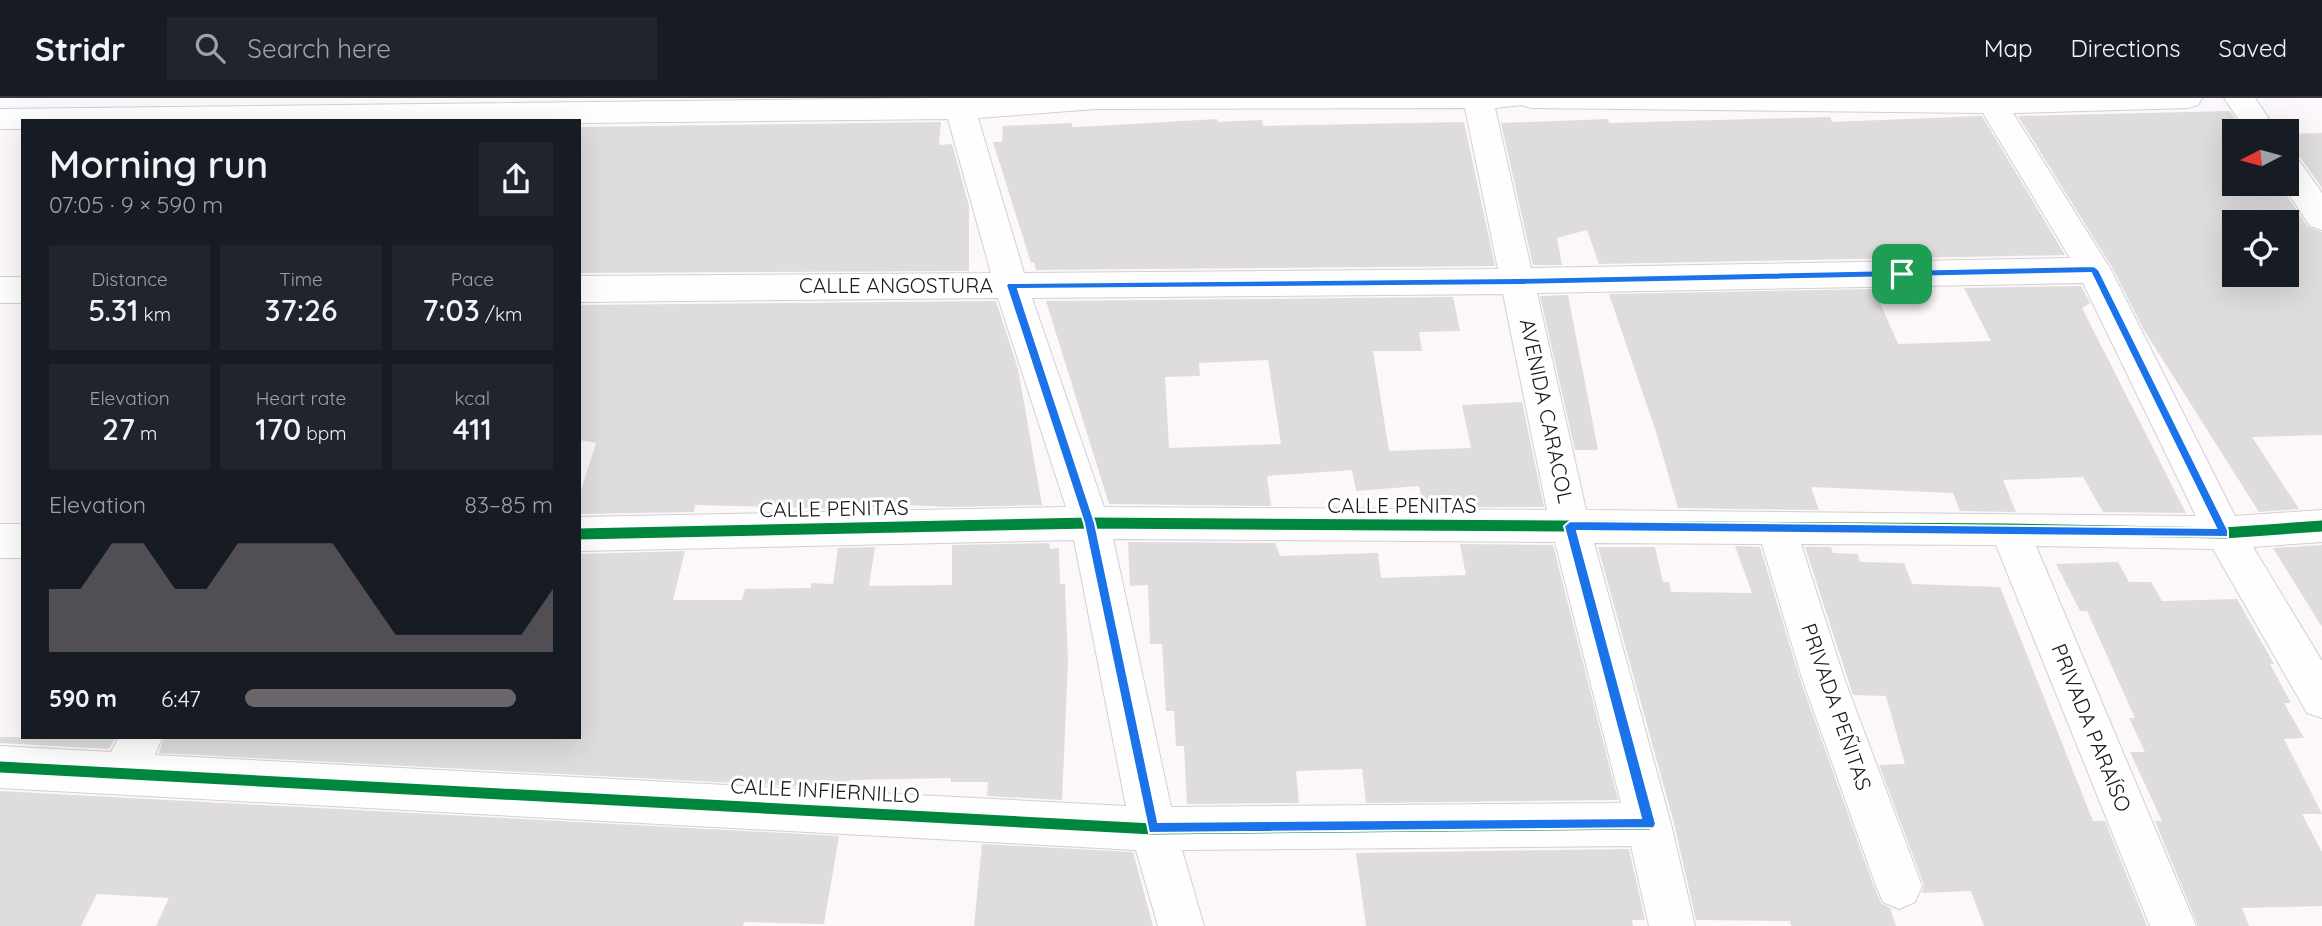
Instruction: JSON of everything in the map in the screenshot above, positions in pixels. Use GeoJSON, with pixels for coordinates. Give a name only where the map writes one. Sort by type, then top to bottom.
{"type":"FeatureCollection","features":[{"type":"Feature","properties":{"kind":"street"},"geometry":{"type":"LineString","coordinates":[[0,119],[377,106],[434,119],[678,106],[958,104],[1096,98],[1512,98]]}},
{"type":"Feature","properties":{"kind":"street","name":"AVENIDA CARACOL"},"geometry":{"type":"LineString","coordinates":[[1478,98],[1570,526],[1649,824],[1672,926]]}},
{"type":"Feature","properties":{"kind":"street"},"geometry":{"type":"LineString","coordinates":[[1531,98],[2187,98]]}},
{"type":"Feature","properties":{"kind":"street"},"geometry":{"type":"LineString","coordinates":[[2239,98],[2254,119]]}},
{"type":"Feature","properties":{"kind":"street"},"geometry":{"type":"LineString","coordinates":[[1990,100],[2094,270],[2224,533],[2322,699]]}},
{"type":"Feature","properties":{"kind":"street"},"geometry":{"type":"LineString","coordinates":[[958,104],[1012,285],[1090,523],[1153,829],[1181,926]]}},
{"type":"Feature","properties":{"kind":"street"},"geometry":{"type":"LineString","coordinates":[[2300,186],[2322,218]]}},
{"type":"Feature","properties":{"kind":"street","name":"CALLE ANGOSTURA"},"geometry":{"type":"LineString","coordinates":[[581,289],[1518,281],[2094,270]]}},
{"type":"Feature","properties":{"kind":"street"},"geometry":{"type":"LineString","coordinates":[[0,290],[21,290]]}},
{"type":"Feature","properties":{"kind":"street","name":"CALLE PENITAS"},"geometry":{"type":"LineString","coordinates":[[581,534],[1090,523],[2009,529],[2224,533],[2322,526]]}},
{"type":"Feature","properties":{"kind":"street","name":"PRIVADA PEÑITAS"},"geometry":{"type":"LineString","coordinates":[[1776,527],[1823,678],[1899,886]]}},
{"type":"Feature","properties":{"kind":"street","name":"PRIVADA PARAÍSO"},"geometry":{"type":"LineString","coordinates":[[2009,529],[2173,926]]}},
{"type":"Feature","properties":{"kind":"street"},"geometry":{"type":"LineString","coordinates":[[0,541],[21,541]]}},
{"type":"Feature","properties":{"kind":"street","name":"CALLE INFIERNILLO"},"geometry":{"type":"LineString","coordinates":[[0,767],[132,754],[1153,829],[1649,824]]}},
{"type":"Feature","properties":{"kind":"building"},"geometry":{"type":"Polygon","coordinates":[[[2230,111],[2235,119],[2222,119],[2222,196],[2287,196],[2297,210],[2222,210],[2222,287],[2299,287],[2299,214],[2308,227],[2322,232],[2322,435],[2252,437],[2299,509],[2259,512],[2144,330],[2113,269],[2018,116],[2230,111]]]}},
{"type":"Feature","properties":{"kind":"building"},"geometry":{"type":"Polygon","coordinates":[[[1982,116],[2065,255],[1599,264],[1587,230],[1557,238],[1562,265],[1533,265],[1501,123],[1830,117],[1832,122],[1982,116]]]}},
{"type":"Feature","properties":{"kind":"building"},"geometry":{"type":"Polygon","coordinates":[[[1217,119],[1218,122],[1262,120],[1263,126],[1464,122],[1495,266],[1036,270],[1034,262],[1031,263],[993,142],[1002,142],[1003,126],[1072,123],[1072,127],[1217,119]]]}},
{"type":"Feature","properties":{"kind":"building"},"geometry":{"type":"Polygon","coordinates":[[[941,122],[939,145],[952,144],[969,206],[969,271],[581,273],[581,127],[941,122]]]}},
{"type":"Feature","properties":{"kind":"building"},"geometry":{"type":"Polygon","coordinates":[[[2322,133],[2322,188],[2300,157],[2300,134],[2322,133]]]}},
{"type":"Feature","properties":{"kind":"building"},"geometry":{"type":"Polygon","coordinates":[[[2081,286],[2090,303],[2082,308],[2186,513],[2103,512],[2083,477],[2003,480],[2016,512],[1960,511],[1953,493],[1811,487],[1819,510],[1678,508],[1656,432],[1609,294],[1874,289],[1898,344],[1991,341],[1964,288],[2081,286]]]}},
{"type":"Feature","properties":{"kind":"building"},"geometry":{"type":"Polygon","coordinates":[[[1568,295],[1598,450],[1575,450],[1540,296],[1568,295]]]}},
{"type":"Feature","properties":{"kind":"building"},"geometry":{"type":"Polygon","coordinates":[[[1453,297],[1460,331],[1419,332],[1422,351],[1373,351],[1389,451],[1471,448],[1462,405],[1522,402],[1544,507],[1452,507],[1451,500],[1422,501],[1419,486],[1356,491],[1352,470],[1267,476],[1271,506],[1109,504],[1046,301],[1453,297]],[[1268,360],[1199,363],[1200,376],[1165,377],[1169,448],[1281,444],[1268,360]]]}},
{"type":"Feature","properties":{"kind":"building"},"geometry":{"type":"Polygon","coordinates":[[[996,301],[1018,369],[1042,505],[953,507],[881,504],[880,508],[843,509],[695,505],[694,512],[581,514],[581,491],[596,443],[581,440],[581,305],[996,301]]]}},
{"type":"Feature","properties":{"kind":"building"},"geometry":{"type":"Polygon","coordinates":[[[1128,542],[1275,543],[1280,556],[1378,553],[1381,578],[1466,575],[1460,544],[1553,545],[1618,800],[1366,803],[1362,769],[1296,771],[1299,803],[1187,804],[1184,746],[1176,746],[1174,711],[1166,711],[1162,644],[1150,644],[1148,585],[1130,586],[1128,542]]]}},
{"type":"Feature","properties":{"kind":"building"},"geometry":{"type":"Polygon","coordinates":[[[1049,543],[1050,549],[1059,548],[1060,584],[1065,584],[1068,663],[1062,800],[987,796],[988,782],[951,782],[951,778],[849,780],[848,789],[159,753],[163,739],[581,739],[581,554],[685,551],[673,600],[742,600],[745,589],[811,588],[811,583],[833,584],[838,548],[875,547],[869,586],[952,585],[952,545],[1049,543]]]}},
{"type":"Feature","properties":{"kind":"building"},"geometry":{"type":"Polygon","coordinates":[[[2322,545],[2322,627],[2273,548],[2322,545]]]}},
{"type":"Feature","properties":{"kind":"building"},"geometry":{"type":"Polygon","coordinates":[[[1735,546],[1760,547],[1800,679],[1874,887],[1881,903],[1890,908],[1896,926],[1791,926],[1790,921],[1696,920],[1674,823],[1598,547],[1655,547],[1663,582],[1669,582],[1671,592],[1752,593],[1735,546]]]}},
{"type":"Feature","properties":{"kind":"building"},"geometry":{"type":"Polygon","coordinates":[[[1805,547],[1831,547],[1833,553],[1858,554],[1860,562],[1904,563],[1912,584],[2000,587],[2093,821],[2105,821],[2147,926],[1984,926],[1971,891],[1922,893],[1924,885],[1879,765],[1905,764],[1886,696],[1853,695],[1805,547]]]}},
{"type":"Feature","properties":{"kind":"building"},"geometry":{"type":"Polygon","coordinates":[[[2118,562],[2129,582],[2151,582],[2162,601],[2237,599],[2274,664],[2270,664],[2291,703],[2284,703],[2304,738],[2284,739],[2322,814],[2302,814],[2322,852],[2322,906],[2242,908],[2249,926],[2198,926],[2155,821],[2162,821],[2130,752],[2145,752],[2129,718],[2135,718],[2087,611],[2080,611],[2056,564],[2118,562]]]}},
{"type":"Feature","properties":{"kind":"building"},"geometry":{"type":"Polygon","coordinates":[[[0,737],[115,739],[109,749],[0,743],[0,737]]]}},
{"type":"Feature","properties":{"kind":"building"},"geometry":{"type":"Polygon","coordinates":[[[0,791],[839,836],[824,924],[744,922],[743,926],[156,926],[169,898],[97,894],[81,926],[0,926],[0,791]]]}},
{"type":"Feature","properties":{"kind":"building"},"geometry":{"type":"Polygon","coordinates":[[[982,844],[1133,852],[1153,926],[974,926],[982,844]]]}},
{"type":"Feature","properties":{"kind":"building"},"geometry":{"type":"Polygon","coordinates":[[[1629,849],[1645,920],[1632,920],[1633,926],[1366,926],[1356,853],[1629,849]]]}},
{"type":"Feature","properties":{"kind":"cycle path"},"geometry":{"type":"LineString","coordinates":[[581,534],[1090,523],[2009,529],[2224,533],[2322,526]]}},
{"type":"Feature","properties":{"kind":"cycle path"},"geometry":{"type":"LineString","coordinates":[[0,767],[1153,829],[1649,824]]}},
{"type":"Feature","properties":{"kind":"route"},"geometry":{"type":"LineString","coordinates":[[2094,270],[2224,533],[1570,526],[1649,824],[1153,829],[1090,523],[1012,285],[1518,281],[1902,274],[2094,270]]}}]}
